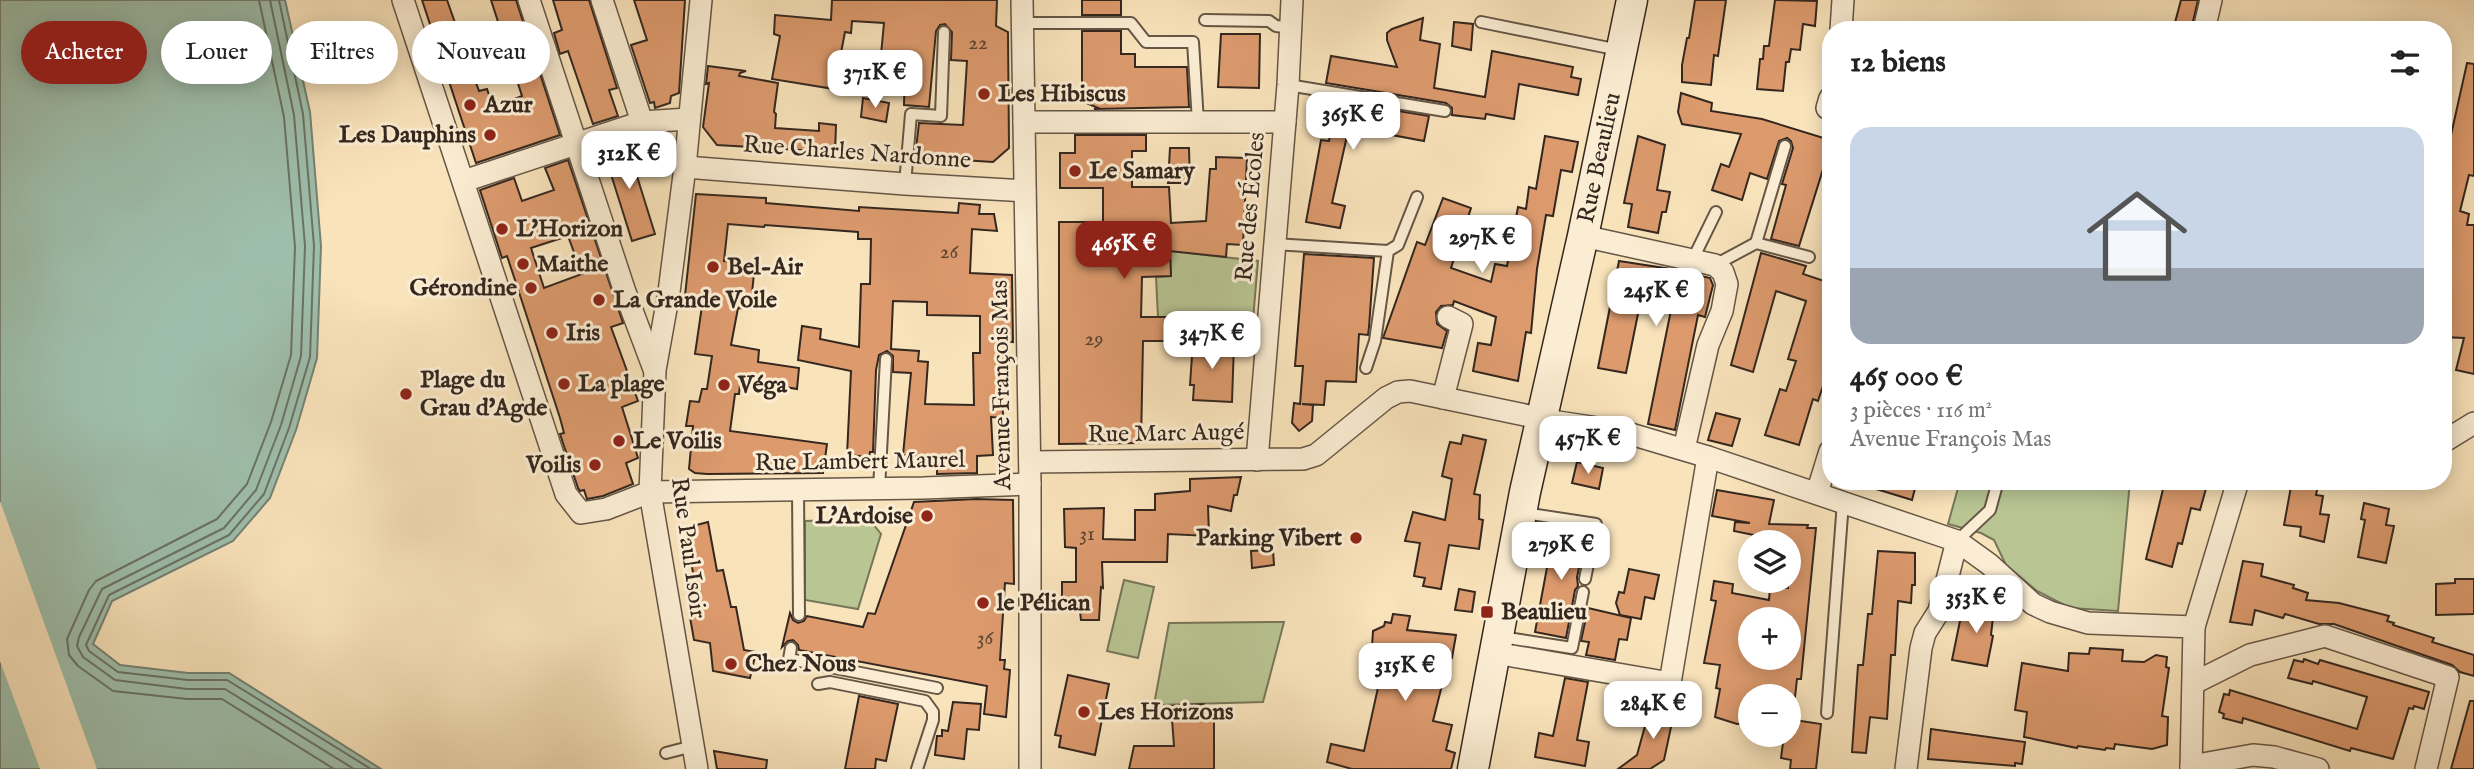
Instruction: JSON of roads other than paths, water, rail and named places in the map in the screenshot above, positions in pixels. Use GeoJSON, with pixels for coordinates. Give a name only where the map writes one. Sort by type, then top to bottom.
{"type":"FeatureCollection","features":[{"type":"Feature","properties":{"kind":"street"},"geometry":{"type":"LineString","coordinates":[[403,0],[566,494],[581,513],[607,509],[650,492]]}},
{"type":"Feature","properties":{"kind":"street"},"geometry":{"type":"LineString","coordinates":[[529,0],[625,292],[655,370]]}},
{"type":"Feature","properties":{"kind":"street"},"geometry":{"type":"LineString","coordinates":[[602,0],[642,122]]}},
{"type":"Feature","properties":{"kind":"street","name":"Rue Paul Isoir"},"geometry":{"type":"LineString","coordinates":[[696,769],[650,492],[655,370],[669,292],[685,167],[701,0]]}},
{"type":"Feature","properties":{"kind":"street","name":"Avenue François Mas"},"geometry":{"type":"LineString","coordinates":[[1023,0],[1030,462],[1030,769]]}},
{"type":"Feature","properties":{"kind":"street","name":"Rue des Écoles"},"geometry":{"type":"LineString","coordinates":[[1257,460],[1288,85],[1292,0]]}},
{"type":"Feature","properties":{"kind":"street","name":"Rue Beaulieu"},"geometry":{"type":"LineString","coordinates":[[1473,769],[1521,513],[1632,0]]}},
{"type":"Feature","properties":{"kind":"street"},"geometry":{"type":"LineString","coordinates":[[1842,21],[1843,0]]}},
{"type":"Feature","properties":{"kind":"street"},"geometry":{"type":"LineString","coordinates":[[2205,21],[2211,0]]}},
{"type":"Feature","properties":{"kind":"street"},"geometry":{"type":"LineString","coordinates":[[464,181],[642,122],[688,119]]}},
{"type":"Feature","properties":{"kind":"street"},"geometry":{"type":"LineString","coordinates":[[1024,122],[1285,122]]}},
{"type":"Feature","properties":{"kind":"street","name":"Rue Charles Nardonne"},"geometry":{"type":"LineString","coordinates":[[685,167],[1025,191]]}},
{"type":"Feature","properties":{"kind":"street"},"geometry":{"type":"LineString","coordinates":[[1583,236],[1715,265],[1723,272],[1727,284],[1722,311],[1708,345],[1684,449]]}},
{"type":"Feature","properties":{"kind":"street"},"geometry":{"type":"LineString","coordinates":[[1448,317],[1462,324],[1443,398],[1624,432],[1684,449],[1958,541],[1989,564],[2033,604],[2070,619],[2088,623],[2194,627]]}},
{"type":"Feature","properties":{"kind":"street","name":"Rue Marc Augé"},"geometry":{"type":"LineString","coordinates":[[1030,462],[1303,459],[1316,455],[1386,398],[1398,392],[1410,391],[1443,398]]}},
{"type":"Feature","properties":{"kind":"street"},"geometry":{"type":"LineString","coordinates":[[2452,436],[2474,423]]}},
{"type":"Feature","properties":{"kind":"street"},"geometry":{"type":"LineString","coordinates":[[1496,645],[1670,682],[1708,457]]}},
{"type":"Feature","properties":{"kind":"street"},"geometry":{"type":"LineString","coordinates":[[1816,493],[1822,475]]}},
{"type":"Feature","properties":{"kind":"street","name":"Rue Lambert Maurel"},"geometry":{"type":"LineString","coordinates":[[650,492],[1030,484]]}},
{"type":"Feature","properties":{"kind":"street"},"geometry":{"type":"LineString","coordinates":[[2235,490],[2194,627],[2191,767],[2253,755],[2274,757],[2318,769]]}},
{"type":"Feature","properties":{"kind":"street"},"geometry":{"type":"LineString","coordinates":[[1906,769],[1925,633],[1939,611],[1958,541]]}},
{"type":"Feature","properties":{"kind":"street"},"geometry":{"type":"LineString","coordinates":[[2194,684],[2250,655],[2325,636],[2448,677],[2426,769]]}},
{"type":"Feature","properties":{"kind":"lane"},"geometry":{"type":"LineString","coordinates":[[1205,20],[1269,21],[1276,26],[1292,28]]}},
{"type":"Feature","properties":{"kind":"lane"},"geometry":{"type":"LineString","coordinates":[[1481,22],[1622,50]]}},
{"type":"Feature","properties":{"kind":"lane"},"geometry":{"type":"LineString","coordinates":[[1022,23],[1131,23],[1146,42],[1193,42],[1198,122]]}},
{"type":"Feature","properties":{"kind":"lane"},"geometry":{"type":"LineString","coordinates":[[905,184],[911,114],[941,116],[944,32]]}},
{"type":"Feature","properties":{"kind":"lane"},"geometry":{"type":"LineString","coordinates":[[1288,85],[1444,111]]}},
{"type":"Feature","properties":{"kind":"lane"},"geometry":{"type":"LineString","coordinates":[[1756,243],[1785,146]]}},
{"type":"Feature","properties":{"kind":"lane"},"geometry":{"type":"LineString","coordinates":[[1274,244],[1388,251],[1398,245],[1417,197]]}},
{"type":"Feature","properties":{"kind":"lane"},"geometry":{"type":"LineString","coordinates":[[1692,261],[1716,212]]}},
{"type":"Feature","properties":{"kind":"lane"},"geometry":{"type":"LineString","coordinates":[[1715,265],[1756,243],[1809,257]]}},
{"type":"Feature","properties":{"kind":"lane"},"geometry":{"type":"LineString","coordinates":[[1366,368],[1375,341],[1388,251]]}},
{"type":"Feature","properties":{"kind":"lane"},"geometry":{"type":"LineString","coordinates":[[878,489],[886,359]]}},
{"type":"Feature","properties":{"kind":"lane"},"geometry":{"type":"LineString","coordinates":[[798,490],[799,615]]}},
{"type":"Feature","properties":{"kind":"lane"},"geometry":{"type":"LineString","coordinates":[[1958,541],[1990,510],[1996,490]]}},
{"type":"Feature","properties":{"kind":"lane"},"geometry":{"type":"LineString","coordinates":[[1827,713],[1843,502]]}},
{"type":"Feature","properties":{"kind":"lane"},"geometry":{"type":"LineString","coordinates":[[1521,513],[1596,524],[1586,579]]}},
{"type":"Feature","properties":{"kind":"lane"},"geometry":{"type":"LineString","coordinates":[[1496,645],[1572,649],[1583,592]]}},
{"type":"Feature","properties":{"kind":"lane"},"geometry":{"type":"LineString","coordinates":[[791,648],[789,659],[937,688]]}},
{"type":"Feature","properties":{"kind":"lane"},"geometry":{"type":"LineString","coordinates":[[818,684],[830,682],[925,701],[933,712],[933,720],[917,769]]}},
{"type":"Feature","properties":{"kind":"lane"},"geometry":{"type":"LineString","coordinates":[[666,753],[693,746]]}},
{"type":"Feature","properties":{"kind":"water"},"geometry":{"type":"Polygon","coordinates":[[[0,0],[285,0],[290,21],[286,21],[286,84],[304,84],[310,112],[321,246],[317,358],[296,430],[270,498],[233,541],[112,601],[93,644],[120,665],[188,673],[229,673],[381,769],[0,769],[0,0]]]}},
{"type":"Feature","properties":{"kind":"place","name":"Les Hibiscus"},"geometry":{"type":"Point","coordinates":[984,94]}},
{"type":"Feature","properties":{"kind":"place","name":"Azur"},"geometry":{"type":"Point","coordinates":[470,105]}},
{"type":"Feature","properties":{"kind":"place","name":"Les Dauphins"},"geometry":{"type":"Point","coordinates":[490,135]}},
{"type":"Feature","properties":{"kind":"place","name":"Le Samary"},"geometry":{"type":"Point","coordinates":[1075,171]}},
{"type":"Feature","properties":{"kind":"place","name":"L'Horizon"},"geometry":{"type":"Point","coordinates":[502,229]}},
{"type":"Feature","properties":{"kind":"place","name":"Maithe"},"geometry":{"type":"Point","coordinates":[523,264]}},
{"type":"Feature","properties":{"kind":"place","name":"Bel-Air"},"geometry":{"type":"Point","coordinates":[713,267]}},
{"type":"Feature","properties":{"kind":"place","name":"Gérondine"},"geometry":{"type":"Point","coordinates":[531,288]}},
{"type":"Feature","properties":{"kind":"place","name":"La Grande Voile"},"geometry":{"type":"Point","coordinates":[599,300]}},
{"type":"Feature","properties":{"kind":"place","name":"Iris"},"geometry":{"type":"Point","coordinates":[552,333]}},
{"type":"Feature","properties":{"kind":"place","name":"La plage"},"geometry":{"type":"Point","coordinates":[564,384]}},
{"type":"Feature","properties":{"kind":"place","name":"Véga"},"geometry":{"type":"Point","coordinates":[724,385]}},
{"type":"Feature","properties":{"kind":"place","name":"Plage du Grau d'Agde"},"geometry":{"type":"Point","coordinates":[406,394]}},
{"type":"Feature","properties":{"kind":"place","name":"Le Voilis"},"geometry":{"type":"Point","coordinates":[619,441]}},
{"type":"Feature","properties":{"kind":"place","name":"Voilis"},"geometry":{"type":"Point","coordinates":[595,465]}},
{"type":"Feature","properties":{"kind":"place","name":"L'Ardoise"},"geometry":{"type":"Point","coordinates":[927,516]}},
{"type":"Feature","properties":{"kind":"place","name":"Parking Vibert"},"geometry":{"type":"Point","coordinates":[1356,538]}},
{"type":"Feature","properties":{"kind":"place","name":"le Pélican"},"geometry":{"type":"Point","coordinates":[983,603]}},
{"type":"Feature","properties":{"kind":"place","name":"Beaulieu"},"geometry":{"type":"Point","coordinates":[1487,612]}},
{"type":"Feature","properties":{"kind":"place","name":"Chez Nous"},"geometry":{"type":"Point","coordinates":[731,664]}},
{"type":"Feature","properties":{"kind":"place","name":"Les Horizons"},"geometry":{"type":"Point","coordinates":[1084,712]}}]}
